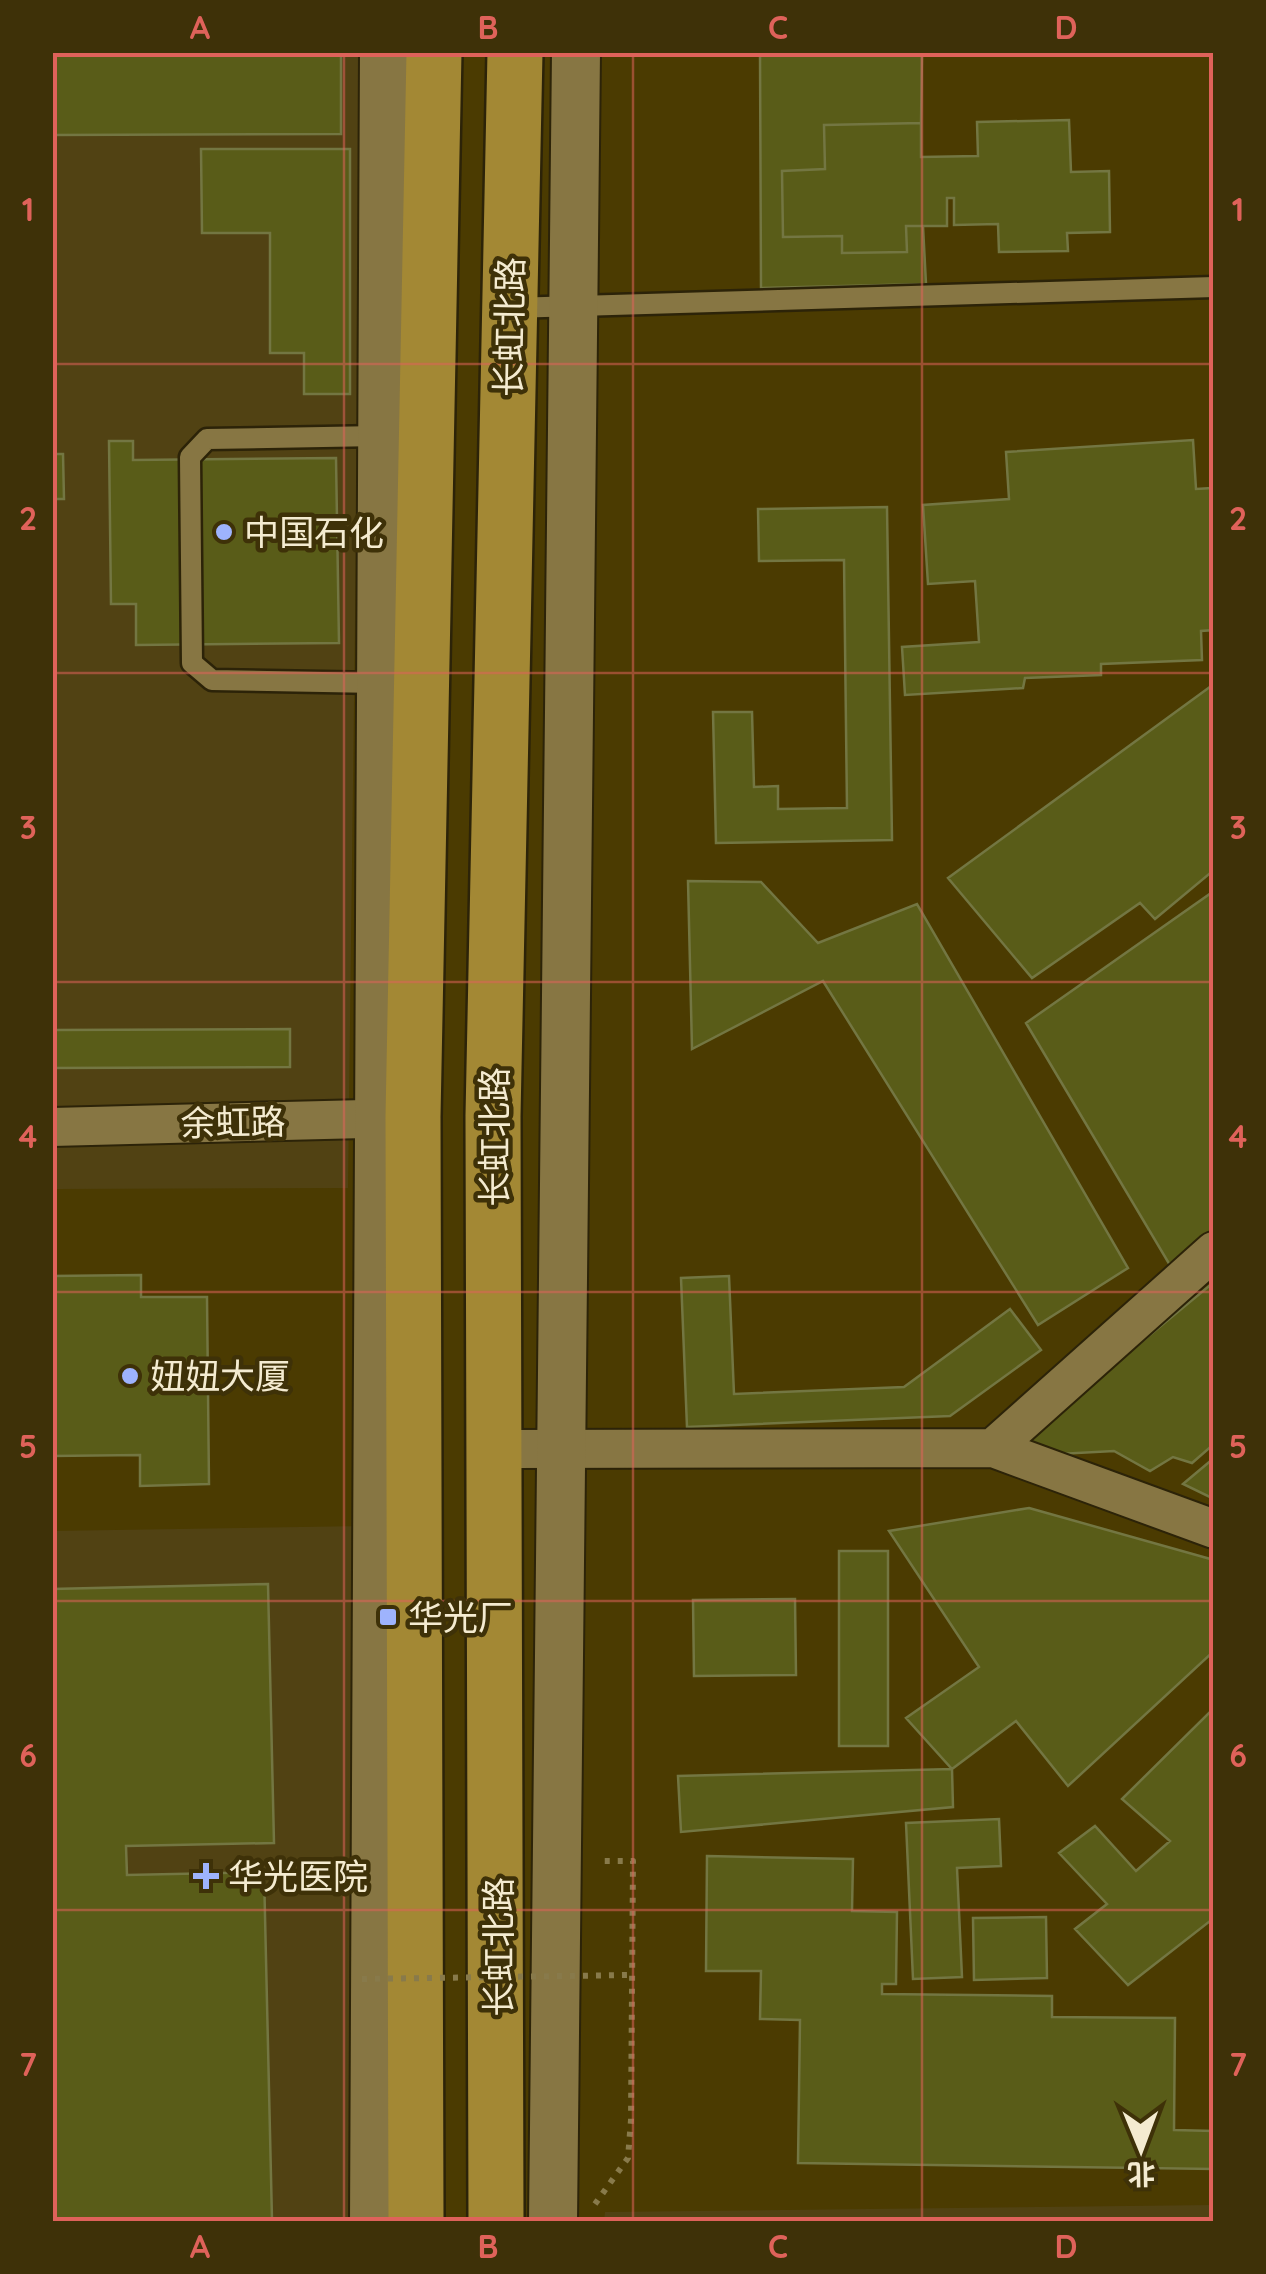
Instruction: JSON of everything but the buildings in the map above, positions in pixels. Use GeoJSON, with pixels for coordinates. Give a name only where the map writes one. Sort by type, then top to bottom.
{"type":"FeatureCollection","features":[{"type":"Feature","properties":{"kind":"highway"},"geometry":{"type":"LineString","coordinates":[[416,2222],[394,1118],[434,52]]}},
{"type":"Feature","properties":{"kind":"highway","name":"长虹北路"},"geometry":{"type":"LineString","coordinates":[[496,2222],[493,1116],[515,52]]}},
{"type":"Feature","properties":{"kind":"street"},"geometry":{"type":"LineString","coordinates":[[374,2222],[394,1118],[378,682],[384,52]]}},
{"type":"Feature","properties":{"kind":"street"},"geometry":{"type":"LineString","coordinates":[[574,2214],[562,1448],[576,52]]}},
{"type":"Feature","properties":{"kind":"street","name":"余虹路"},"geometry":{"type":"LineString","coordinates":[[52,1127],[394,1118]]}},
{"type":"Feature","properties":{"kind":"street"},"geometry":{"type":"LineString","coordinates":[[992,1448],[1214,1251]]}},
{"type":"Feature","properties":{"kind":"street"},"geometry":{"type":"LineString","coordinates":[[495,1449],[992,1448],[1214,1529]]}},
{"type":"Feature","properties":{"kind":"lane"},"geometry":{"type":"LineString","coordinates":[[510,308],[1214,288]]}},
{"type":"Feature","properties":{"kind":"lane"},"geometry":{"type":"LineString","coordinates":[[378,682],[212,680],[192,663],[190,457],[207,439],[379,436]]}},
{"type":"Feature","properties":{"kind":"path"},"geometry":{"type":"LineString","coordinates":[[574,2214],[628,2158],[633,1860]]}},
{"type":"Feature","properties":{"kind":"path"},"geometry":{"type":"LineString","coordinates":[[362,1979],[630,1975]]}},
{"type":"Feature","properties":{"kind":"shaded area"},"geometry":{"type":"Polygon","coordinates":[[[52,53],[362,53],[348,1188],[53,1189],[52,53]]]}},
{"type":"Feature","properties":{"kind":"shaded area","name":"华光医院"},"geometry":{"type":"Polygon","coordinates":[[[363,1526],[354,2221],[53,2221],[52,1531],[363,1526]]]}},
{"type":"Feature","properties":{"kind":"shaded area"},"geometry":{"type":"Polygon","coordinates":[[[1214,2205],[1213,2222],[604,2221],[605,2212],[1214,2205]]]}},
{"type":"Feature","properties":{"kind":"place","name":"中国石化"},"geometry":{"type":"Point","coordinates":[224,532]}},
{"type":"Feature","properties":{"kind":"place","name":"妞妞大厦"},"geometry":{"type":"Point","coordinates":[130,1376]}},
{"type":"Feature","properties":{"kind":"place","name":"华光厂"},"geometry":{"type":"Point","coordinates":[388,1617]}},
{"type":"Feature","properties":{"kind":"place","name":"华光医院"},"geometry":{"type":"Point","coordinates":[206,1876]}}]}
